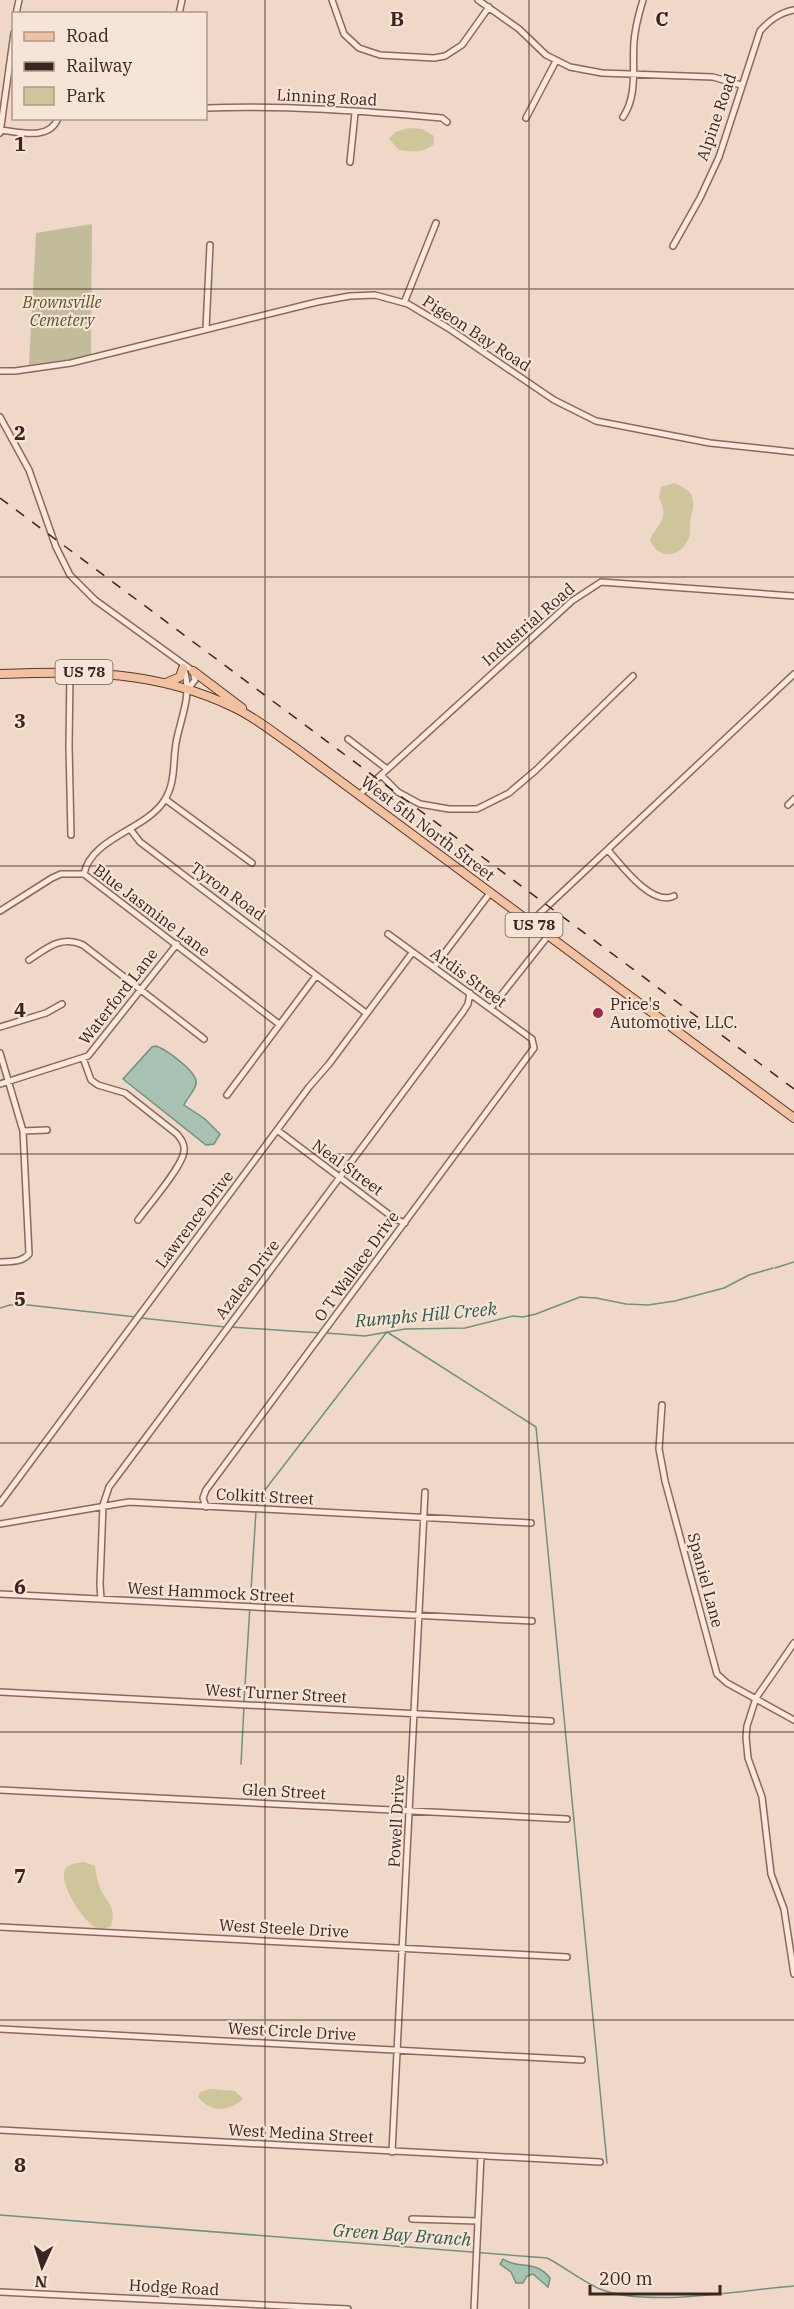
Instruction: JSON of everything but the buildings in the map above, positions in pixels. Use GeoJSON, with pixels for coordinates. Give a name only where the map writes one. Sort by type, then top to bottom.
{"type":"FeatureCollection","features":[{"type":"Feature","properties":{"kind":"main road"},"geometry":{"type":"LineString","coordinates":[[168,682],[180,677],[183,668]]}},
{"type":"Feature","properties":{"kind":"main road"},"geometry":{"type":"LineString","coordinates":[[193,671],[240,706],[245,714]]}},
{"type":"Feature","properties":{"kind":"main road","name":"West 5th North Street"},"geometry":{"type":"LineString","coordinates":[[0,674],[70,672],[123,674],[168,682],[245,714],[293,746],[794,1118]]}},
{"type":"Feature","properties":{"kind":"street"},"geometry":{"type":"LineString","coordinates":[[332,0],[344,34],[359,48],[380,55],[434,58],[445,56],[462,45],[489,7]]}},
{"type":"Feature","properties":{"kind":"street"},"geometry":{"type":"LineString","coordinates":[[478,0],[556,61],[570,67],[590,72],[713,77],[741,85]]}},
{"type":"Feature","properties":{"kind":"street"},"geometry":{"type":"LineString","coordinates":[[623,117],[631,100],[634,39],[643,0]]}},
{"type":"Feature","properties":{"kind":"street","name":"Alpine Road"},"geometry":{"type":"LineString","coordinates":[[673,246],[700,198],[719,157],[760,31],[772,18],[783,12],[794,10]]}},
{"type":"Feature","properties":{"kind":"street"},"geometry":{"type":"LineString","coordinates":[[12,47],[0,131],[43,133],[54,127],[57,120]]}},
{"type":"Feature","properties":{"kind":"street"},"geometry":{"type":"LineString","coordinates":[[526,118],[556,61]]}},
{"type":"Feature","properties":{"kind":"street","name":"Linning Road"},"geometry":{"type":"LineString","coordinates":[[207,108],[270,107],[431,117],[442,118],[447,122]]}},
{"type":"Feature","properties":{"kind":"street"},"geometry":{"type":"LineString","coordinates":[[350,162],[354,113]]}},
{"type":"Feature","properties":{"kind":"street"},"geometry":{"type":"LineString","coordinates":[[404,303],[436,223]]}},
{"type":"Feature","properties":{"kind":"street"},"geometry":{"type":"LineString","coordinates":[[206,329],[210,245]]}},
{"type":"Feature","properties":{"kind":"street","name":"Pigeon Bay Road"},"geometry":{"type":"LineString","coordinates":[[0,371],[71,363],[350,296],[375,295],[404,303],[448,328],[554,400],[596,421],[710,443],[794,452]]}},
{"type":"Feature","properties":{"kind":"street"},"geometry":{"type":"LineString","coordinates":[[0,417],[29,470],[56,547],[70,575],[95,600],[193,671],[195,680],[188,689],[176,740],[173,778],[165,799],[148,817],[96,852],[86,865],[84,874]]}},
{"type":"Feature","properties":{"kind":"street","name":"Industrial Road"},"geometry":{"type":"LineString","coordinates":[[359,795],[572,601],[601,582],[794,596]]}},
{"type":"Feature","properties":{"kind":"street"},"geometry":{"type":"LineString","coordinates":[[173,657],[183,668],[188,689]]}},
{"type":"Feature","properties":{"kind":"street"},"geometry":{"type":"LineString","coordinates":[[70,672],[71,835]]}},
{"type":"Feature","properties":{"kind":"street"},"geometry":{"type":"LineString","coordinates":[[528,921],[536,917],[794,674]]}},
{"type":"Feature","properties":{"kind":"street"},"geometry":{"type":"LineString","coordinates":[[382,776],[398,792],[420,804],[449,809],[477,809],[509,793],[633,676]]}},
{"type":"Feature","properties":{"kind":"street"},"geometry":{"type":"LineString","coordinates":[[348,739],[387,769]]}},
{"type":"Feature","properties":{"kind":"street"},"geometry":{"type":"LineString","coordinates":[[165,799],[252,863]]}},
{"type":"Feature","properties":{"kind":"street"},"geometry":{"type":"LineString","coordinates":[[788,805],[794,799]]}},
{"type":"Feature","properties":{"kind":"street","name":"Tyron Road"},"geometry":{"type":"LineString","coordinates":[[130,829],[140,842],[366,1013]]}},
{"type":"Feature","properties":{"kind":"street"},"geometry":{"type":"LineString","coordinates":[[608,850],[640,885],[651,893],[662,899],[674,896]]}},
{"type":"Feature","properties":{"kind":"street","name":"Blue Jasmine Lane"},"geometry":{"type":"LineString","coordinates":[[0,911],[61,874],[84,874],[279,1024]]}},
{"type":"Feature","properties":{"kind":"street"},"geometry":{"type":"LineString","coordinates":[[434,967],[490,893]]}},
{"type":"Feature","properties":{"kind":"street","name":"Ardis Street"},"geometry":{"type":"LineString","coordinates":[[388,934],[491,1008],[533,1042]]}},
{"type":"Feature","properties":{"kind":"street"},"geometry":{"type":"LineString","coordinates":[[491,1008],[548,936]]}},
{"type":"Feature","properties":{"kind":"street"},"geometry":{"type":"LineString","coordinates":[[29,960],[60,941],[77,942],[204,1039]]}},
{"type":"Feature","properties":{"kind":"street","name":"Waterford Lane"},"geometry":{"type":"LineString","coordinates":[[0,1084],[83,1058],[92,1053],[177,944]]}},
{"type":"Feature","properties":{"kind":"street","name":"Lawrence Drive"},"geometry":{"type":"LineString","coordinates":[[0,1503],[277,1130],[412,953]]}},
{"type":"Feature","properties":{"kind":"street"},"geometry":{"type":"LineString","coordinates":[[227,1095],[314,974]]}},
{"type":"Feature","properties":{"kind":"street","name":"Azalea Drive"},"geometry":{"type":"LineString","coordinates":[[102,1599],[100,1584],[103,1505],[112,1482],[463,1012],[468,1004],[470,993]]}},
{"type":"Feature","properties":{"kind":"street"},"geometry":{"type":"LineString","coordinates":[[0,1027],[46,1013],[62,1004]]}},
{"type":"Feature","properties":{"kind":"street","name":"O T Wallace Drive"},"geometry":{"type":"LineString","coordinates":[[206,1507],[203,1498],[206,1490],[529,1057],[534,1048],[533,1042]]}},
{"type":"Feature","properties":{"kind":"street"},"geometry":{"type":"LineString","coordinates":[[0,1053],[23,1131],[29,1254],[19,1261],[0,1262]]}},
{"type":"Feature","properties":{"kind":"street"},"geometry":{"type":"LineString","coordinates":[[83,1058],[91,1080],[98,1085],[125,1093],[182,1140],[185,1149],[180,1163],[138,1220]]}},
{"type":"Feature","properties":{"kind":"street"},"geometry":{"type":"LineString","coordinates":[[23,1131],[47,1130]]}},
{"type":"Feature","properties":{"kind":"street","name":"Neal Street"},"geometry":{"type":"LineString","coordinates":[[277,1130],[395,1219],[405,1223]]}},
{"type":"Feature","properties":{"kind":"street","name":"Spaniel Lane"},"geometry":{"type":"LineString","coordinates":[[662,1405],[659,1449],[717,1674],[727,1683],[794,1720]]}},
{"type":"Feature","properties":{"kind":"street","name":"Powell Drive"},"geometry":{"type":"LineString","coordinates":[[392,2152],[425,1492]]}},
{"type":"Feature","properties":{"kind":"street","name":"Colkitt Street"},"geometry":{"type":"LineString","coordinates":[[0,1524],[129,1502],[531,1523]]}},
{"type":"Feature","properties":{"kind":"street","name":"West Hammock Street"},"geometry":{"type":"LineString","coordinates":[[0,1594],[532,1621]]}},
{"type":"Feature","properties":{"kind":"street"},"geometry":{"type":"LineString","coordinates":[[794,1643],[756,1698],[747,1726],[746,1746],[747,1758],[762,1797],[771,1874],[784,1909],[794,1974]]}},
{"type":"Feature","properties":{"kind":"street","name":"West Turner Street"},"geometry":{"type":"LineString","coordinates":[[0,1692],[551,1721]]}},
{"type":"Feature","properties":{"kind":"street","name":"Glen Street"},"geometry":{"type":"LineString","coordinates":[[0,1790],[567,1820]]}},
{"type":"Feature","properties":{"kind":"street","name":"West Steele Drive"},"geometry":{"type":"LineString","coordinates":[[0,1927],[567,1957]]}},
{"type":"Feature","properties":{"kind":"street","name":"West Circle Drive"},"geometry":{"type":"LineString","coordinates":[[0,2029],[582,2060]]}},
{"type":"Feature","properties":{"kind":"street","name":"West Medina Street"},"geometry":{"type":"LineString","coordinates":[[0,2130],[600,2162]]}},
{"type":"Feature","properties":{"kind":"street"},"geometry":{"type":"LineString","coordinates":[[474,2309],[480,2156]]}},
{"type":"Feature","properties":{"kind":"street"},"geometry":{"type":"LineString","coordinates":[[412,2219],[478,2221]]}},
{"type":"Feature","properties":{"kind":"street","name":"Hodge Road"},"geometry":{"type":"LineString","coordinates":[[0,2292],[226,2306],[348,2309]]}},
{"type":"Feature","properties":{"kind":"green space"},"geometry":{"type":"Polygon","coordinates":[[[409,128],[422,129],[434,136],[434,144],[418,151],[399,150],[389,139],[395,132],[409,128]]]}},
{"type":"Feature","properties":{"kind":"green space","name":"Brownsville Cemetery"},"geometry":{"type":"Polygon","coordinates":[[[92,224],[91,356],[29,365],[36,233],[92,224]]]}},
{"type":"Feature","properties":{"kind":"green space"},"geometry":{"type":"Polygon","coordinates":[[[674,483],[686,489],[692,496],[690,535],[681,549],[675,553],[664,554],[653,546],[650,539],[662,520],[663,511],[659,498],[661,487],[674,483]]]}},
{"type":"Feature","properties":{"kind":"green space"},"geometry":{"type":"Polygon","coordinates":[[[84,1862],[95,1866],[100,1887],[112,1910],[109,1927],[97,1928],[85,1919],[68,1891],[64,1874],[66,1868],[72,1864],[84,1862]]]}},
{"type":"Feature","properties":{"kind":"green space"},"geometry":{"type":"Polygon","coordinates":[[[209,2089],[235,2091],[243,2099],[226,2108],[214,2108],[198,2097],[200,2092],[209,2089]]]}},
{"type":"Feature","properties":{"kind":"shaded area"},"geometry":{"type":"Polygon","coordinates":[[[156,1046],[188,1068],[196,1079],[194,1090],[184,1105],[205,1119],[220,1134],[214,1144],[206,1145],[123,1079],[152,1047],[156,1046]]]}},
{"type":"Feature","properties":{"kind":"shaded area"},"geometry":{"type":"Polygon","coordinates":[[[503,2259],[544,2272],[550,2278],[548,2287],[533,2274],[527,2276],[523,2283],[516,2283],[511,2272],[500,2264],[503,2259]]]}},
{"type":"Feature","properties":{"kind":"waterway","name":"Rumphs Hill Creek"},"geometry":{"type":"LineString","coordinates":[[775,1268],[794,1262]]}},
{"type":"Feature","properties":{"kind":"waterway","name":"Rumphs Hill Creek"},"geometry":{"type":"LineString","coordinates":[[326,1333],[365,1336],[405,1329],[465,1328],[513,1316],[523,1317],[536,1314],[580,1297],[648,1305],[675,1301],[724,1288],[749,1275],[773,1268]]}},
{"type":"Feature","properties":{"kind":"waterway","name":"Rumphs Hill Creek"},"geometry":{"type":"LineString","coordinates":[[0,1308],[10,1305],[28,1305],[136,1317]]}},
{"type":"Feature","properties":{"kind":"waterway","name":"Rumphs Hill Creek"},"geometry":{"type":"LineString","coordinates":[[141,1318],[225,1327]]}},
{"type":"Feature","properties":{"kind":"waterway","name":"Rumphs Hill Creek"},"geometry":{"type":"LineString","coordinates":[[230,1327],[321,1333]]}},
{"type":"Feature","properties":{"kind":"waterway"},"geometry":{"type":"LineString","coordinates":[[387,1332],[536,1427],[607,2163]]}},
{"type":"Feature","properties":{"kind":"waterway"},"geometry":{"type":"LineString","coordinates":[[256,1507],[261,1495],[386,1333]]}},
{"type":"Feature","properties":{"kind":"waterway"},"geometry":{"type":"LineString","coordinates":[[244,1701],[256,1511]]}},
{"type":"Feature","properties":{"kind":"waterway"},"geometry":{"type":"LineString","coordinates":[[241,1764],[244,1706]]}},
{"type":"Feature","properties":{"kind":"waterway","name":"Green Bay Branch"},"geometry":{"type":"LineString","coordinates":[[0,2215],[547,2258],[600,2289],[643,2297],[695,2296],[794,2286]]}},
{"type":"Feature","properties":{"kind":"railway"},"geometry":{"type":"LineString","coordinates":[[0,498],[794,1089]]}},
{"type":"Feature","properties":{"kind":"place","name":"Price's Automotive, LLC."},"geometry":{"type":"Point","coordinates":[598,1013]}}]}
